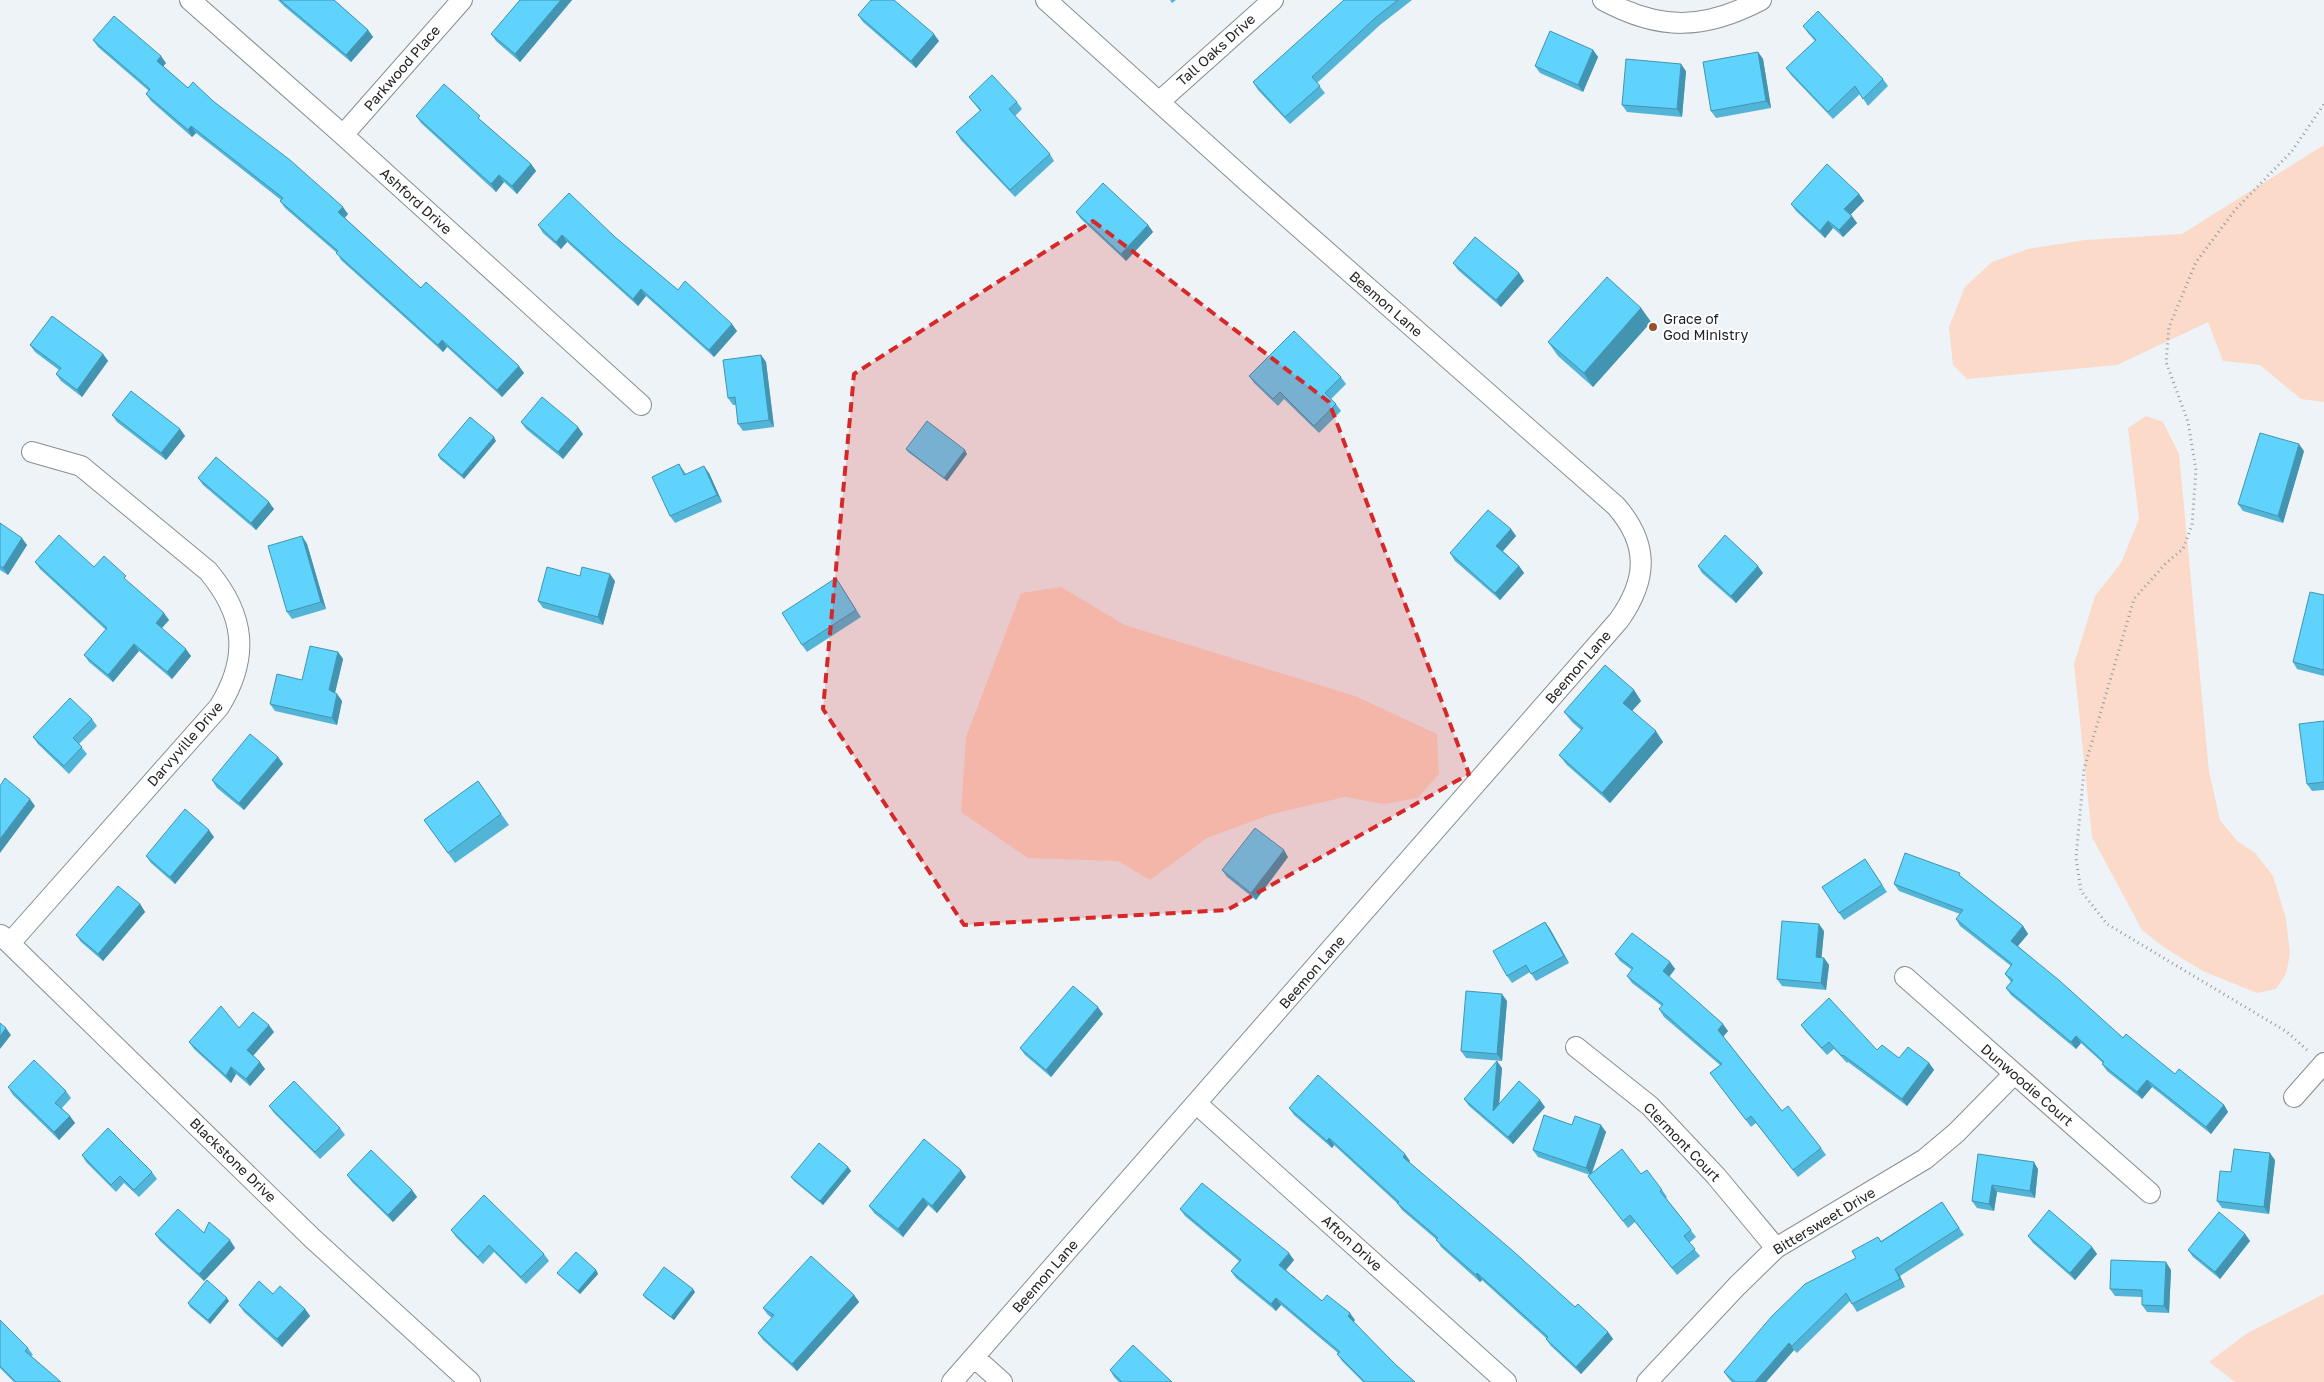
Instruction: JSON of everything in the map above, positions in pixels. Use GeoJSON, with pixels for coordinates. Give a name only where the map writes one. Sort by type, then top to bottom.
{"type":"FeatureCollection","features":[{"type":"Feature","properties":{"kind":"street","name":"Ashford Drive"},"geometry":{"type":"LineString","coordinates":[[190,0],[343,135],[641,405]]}},
{"type":"Feature","properties":{"kind":"street","name":"Parkwood Place"},"geometry":{"type":"LineString","coordinates":[[343,135],[462,0]]}},
{"type":"Feature","properties":{"kind":"street","name":"Beemon Lane"},"geometry":{"type":"LineString","coordinates":[[952,1382],[1619,620],[1637,590],[1641,555],[1637,537],[1629,521],[1616,506],[1266,198],[1046,0]]}},
{"type":"Feature","properties":{"kind":"street","name":"Tall Oaks Drive"},"geometry":{"type":"LineString","coordinates":[[1160,101],[1273,0]]}},
{"type":"Feature","properties":{"kind":"street"},"geometry":{"type":"LineString","coordinates":[[1603,0],[1629,14],[1655,22],[1682,24],[1709,21],[1726,16],[1761,0]]}},
{"type":"Feature","properties":{"kind":"street","name":"Darvyville Drive"},"geometry":{"type":"LineString","coordinates":[[5,938],[219,707],[234,680],[240,648],[238,628],[232,606],[222,588],[208,571],[81,466],[32,452]]}},
{"type":"Feature","properties":{"kind":"street","name":"Blackstone Drive"},"geometry":{"type":"LineString","coordinates":[[5,938],[312,1238],[470,1382]]}},
{"type":"Feature","properties":{"kind":"street","name":"Dunwoodie Court"},"geometry":{"type":"LineString","coordinates":[[1905,977],[2150,1193]]}},
{"type":"Feature","properties":{"kind":"street","name":"Clermont Court"},"geometry":{"type":"LineString","coordinates":[[1576,1047],[1650,1106],[1716,1176],[1776,1248]]}},
{"type":"Feature","properties":{"kind":"street"},"geometry":{"type":"LineString","coordinates":[[2294,1097],[2324,1063]]}},
{"type":"Feature","properties":{"kind":"street","name":"Bittersweet Drive"},"geometry":{"type":"LineString","coordinates":[[1647,1382],[1737,1286],[1776,1248],[1925,1159],[1956,1133],[2014,1074]]}},
{"type":"Feature","properties":{"kind":"street","name":"Afton Drive"},"geometry":{"type":"LineString","coordinates":[[1197,1104],[1506,1382]]}},
{"type":"Feature","properties":{"kind":"street"},"geometry":{"type":"LineString","coordinates":[[974,1357],[1002,1382]]}},
{"type":"Feature","properties":{"kind":"path"},"geometry":{"type":"LineString","coordinates":[[2324,104],[2292,151],[2235,210],[2196,262],[2169,327],[2166,362],[2188,422],[2196,470],[2192,525],[2183,549],[2166,563],[2134,599],[2084,769],[2076,858],[2081,891],[2107,924],[2287,1032],[2324,1063]]}},
{"type":"Feature","properties":{"kind":"highlighted area"},"geometry":{"type":"Polygon","coordinates":[[[1093,221],[1329,402],[1469,774],[1227,910],[964,925],[823,709],[854,374],[1093,221]]]}},
{"type":"Feature","properties":{"kind":"shaded area"},"geometry":{"type":"Polygon","coordinates":[[[2324,145],[2324,402],[2301,399],[2260,365],[2223,361],[2208,322],[2117,365],[1967,379],[1953,365],[1949,327],[1965,287],[1992,262],[2028,249],[2085,240],[2182,234],[2324,145]]]}},
{"type":"Feature","properties":{"kind":"shaded area"},"geometry":{"type":"Polygon","coordinates":[[[2146,416],[2163,422],[2179,454],[2209,772],[2220,820],[2237,841],[2255,853],[2273,876],[2286,919],[2290,954],[2286,974],[2276,989],[2257,993],[2203,971],[2165,948],[2142,930],[2092,837],[2074,664],[2095,596],[2121,563],[2139,519],[2128,428],[2146,416]]]}},
{"type":"Feature","properties":{"kind":"shaded area"},"geometry":{"type":"Polygon","coordinates":[[[1061,587],[1125,625],[1355,696],[1437,734],[1439,774],[1418,798],[1384,804],[1345,797],[1272,814],[1207,838],[1150,880],[1118,861],[1028,858],[961,812],[966,737],[1021,593],[1061,587]]]}},
{"type":"Feature","properties":{"kind":"shaded area"},"geometry":{"type":"Polygon","coordinates":[[[2324,1294],[2324,1382],[2235,1382],[2209,1362],[2246,1334],[2324,1294]]]}},
{"type":"Feature","properties":{"kind":"building"},"geometry":{"type":"Polygon","coordinates":[[[280,0],[334,0],[368,30],[346,55],[280,0]]]}},
{"type":"Feature","properties":{"kind":"building"},"geometry":{"type":"Polygon","coordinates":[[[520,0],[561,0],[515,54],[491,34],[520,0]]]}},
{"type":"Feature","properties":{"kind":"building"},"geometry":{"type":"Polygon","coordinates":[[[871,0],[894,0],[934,34],[911,61],[858,15],[871,0]]]}},
{"type":"Feature","properties":{"kind":"building"},"geometry":{"type":"Polygon","coordinates":[[[1344,0],[1398,0],[1375,18],[1312,77],[1320,86],[1285,117],[1253,82],[1344,0]]]}},
{"type":"Feature","properties":{"kind":"building"},"geometry":{"type":"Polygon","coordinates":[[[1818,11],[1883,79],[1863,99],[1855,86],[1828,112],[1786,68],[1816,40],[1803,26],[1818,11]]]}},
{"type":"Feature","properties":{"kind":"building"},"geometry":{"type":"Polygon","coordinates":[[[114,16],[161,56],[157,61],[188,88],[193,82],[213,101],[290,160],[343,207],[338,212],[421,288],[426,282],[519,366],[497,390],[442,340],[438,345],[336,253],[338,251],[280,201],[283,198],[191,126],[188,130],[146,94],[150,89],[93,40],[114,16]]]}},
{"type":"Feature","properties":{"kind":"building"},"geometry":{"type":"Polygon","coordinates":[[[1550,31],[1593,50],[1578,85],[1535,66],[1550,31]]]}},
{"type":"Feature","properties":{"kind":"building"},"geometry":{"type":"Polygon","coordinates":[[[1758,52],[1766,101],[1711,111],[1703,62],[1758,52]]]}},
{"type":"Feature","properties":{"kind":"building"},"geometry":{"type":"Polygon","coordinates":[[[1626,59],[1681,64],[1677,109],[1622,105],[1626,59]]]}},
{"type":"Feature","properties":{"kind":"building"},"geometry":{"type":"Polygon","coordinates":[[[992,75],[1017,102],[1009,109],[1050,154],[1010,190],[956,132],[981,110],[969,97],[992,75]]]}},
{"type":"Feature","properties":{"kind":"building"},"geometry":{"type":"Polygon","coordinates":[[[444,84],[480,116],[478,118],[531,164],[512,186],[499,175],[491,184],[416,116],[444,84]]]}},
{"type":"Feature","properties":{"kind":"building"},"geometry":{"type":"Polygon","coordinates":[[[1827,164],[1859,194],[1844,209],[1852,216],[1839,230],[1828,221],[1820,231],[1791,204],[1827,164]]]}},
{"type":"Feature","properties":{"kind":"building"},"geometry":{"type":"Polygon","coordinates":[[[1103,183],[1148,225],[1121,254],[1076,212],[1103,183]]]}},
{"type":"Feature","properties":{"kind":"building"},"geometry":{"type":"Polygon","coordinates":[[[569,193],[615,237],[678,290],[685,281],[732,324],[709,350],[641,289],[633,299],[562,235],[556,242],[538,225],[569,193]]]}},
{"type":"Feature","properties":{"kind":"building"},"geometry":{"type":"Polygon","coordinates":[[[1475,237],[1519,273],[1496,300],[1453,263],[1475,237]]]}},
{"type":"Feature","properties":{"kind":"building","name":"Grace of God Ministry"},"geometry":{"type":"Polygon","coordinates":[[[1607,277],[1641,308],[1584,373],[1548,342],[1607,277]]]}},
{"type":"Feature","properties":{"kind":"building"},"geometry":{"type":"Polygon","coordinates":[[[52,316],[103,354],[77,390],[56,374],[61,368],[30,345],[52,316]]]}},
{"type":"Feature","properties":{"kind":"building"},"geometry":{"type":"Polygon","coordinates":[[[1294,331],[1341,377],[1325,393],[1336,404],[1314,426],[1280,392],[1273,399],[1249,376],[1294,331]]]}},
{"type":"Feature","properties":{"kind":"building"},"geometry":{"type":"Polygon","coordinates":[[[761,355],[769,420],[738,424],[735,397],[728,398],[723,360],[761,355]]]}},
{"type":"Feature","properties":{"kind":"building"},"geometry":{"type":"Polygon","coordinates":[[[131,391],[180,429],[161,453],[112,415],[131,391]]]}},
{"type":"Feature","properties":{"kind":"building"},"geometry":{"type":"Polygon","coordinates":[[[542,397],[578,427],[558,452],[521,422],[542,397]]]}},
{"type":"Feature","properties":{"kind":"building"},"geometry":{"type":"Polygon","coordinates":[[[470,417],[494,437],[462,475],[438,455],[470,417]]]}},
{"type":"Feature","properties":{"kind":"building"},"geometry":{"type":"Polygon","coordinates":[[[927,421],[965,450],[944,478],[906,449],[927,421]]]}},
{"type":"Feature","properties":{"kind":"building"},"geometry":{"type":"Polygon","coordinates":[[[2260,433],[2299,444],[2278,516],[2238,504],[2260,433]]]}},
{"type":"Feature","properties":{"kind":"building"},"geometry":{"type":"Polygon","coordinates":[[[216,457],[269,502],[251,523],[198,478],[216,457]]]}},
{"type":"Feature","properties":{"kind":"building"},"geometry":{"type":"Polygon","coordinates":[[[679,464],[684,475],[704,466],[717,495],[670,516],[652,477],[679,464]]]}},
{"type":"Feature","properties":{"kind":"building"},"geometry":{"type":"Polygon","coordinates":[[[1488,510],[1511,529],[1496,546],[1519,566],[1495,593],[1450,553],[1488,510]]]}},
{"type":"Feature","properties":{"kind":"building"},"geometry":{"type":"Polygon","coordinates":[[[0,523],[22,538],[3,568],[0,566],[0,523]]]}},
{"type":"Feature","properties":{"kind":"building"},"geometry":{"type":"Polygon","coordinates":[[[59,535],[94,567],[104,556],[126,576],[124,578],[164,613],[156,623],[186,649],[167,672],[134,644],[108,675],[84,655],[107,628],[35,562],[59,535]]]}},
{"type":"Feature","properties":{"kind":"building"},"geometry":{"type":"Polygon","coordinates":[[[1725,535],[1758,566],[1731,596],[1698,566],[1725,535]]]}},
{"type":"Feature","properties":{"kind":"building"},"geometry":{"type":"Polygon","coordinates":[[[302,536],[321,602],[287,612],[268,546],[302,536]]]}},
{"type":"Feature","properties":{"kind":"building"},"geometry":{"type":"Polygon","coordinates":[[[547,567],[580,576],[582,567],[610,574],[598,617],[538,601],[547,567]]]}},
{"type":"Feature","properties":{"kind":"building"},"geometry":{"type":"Polygon","coordinates":[[[836,578],[856,610],[802,645],[782,613],[836,578]]]}},
{"type":"Feature","properties":{"kind":"building"},"geometry":{"type":"Polygon","coordinates":[[[2310,592],[2324,595],[2324,670],[2293,662],[2310,592]]]}},
{"type":"Feature","properties":{"kind":"building"},"geometry":{"type":"Polygon","coordinates":[[[310,646],[338,652],[329,690],[337,694],[332,718],[270,704],[277,674],[302,680],[310,646]]]}},
{"type":"Feature","properties":{"kind":"building"},"geometry":{"type":"Polygon","coordinates":[[[1605,665],[1634,690],[1623,703],[1656,731],[1602,793],[1559,755],[1583,728],[1564,712],[1605,665]]]}},
{"type":"Feature","properties":{"kind":"building"},"geometry":{"type":"Polygon","coordinates":[[[70,698],[92,719],[73,738],[82,747],[64,766],[33,737],[70,698]]]}},
{"type":"Feature","properties":{"kind":"building"},"geometry":{"type":"Polygon","coordinates":[[[2324,721],[2324,782],[2307,784],[2299,724],[2324,721]]]}},
{"type":"Feature","properties":{"kind":"building"},"geometry":{"type":"Polygon","coordinates":[[[250,734],[278,757],[239,803],[212,780],[250,734]]]}},
{"type":"Feature","properties":{"kind":"building"},"geometry":{"type":"Polygon","coordinates":[[[5,778],[30,799],[0,839],[0,786],[5,778]]]}},
{"type":"Feature","properties":{"kind":"building"},"geometry":{"type":"Polygon","coordinates":[[[478,781],[501,814],[448,853],[424,820],[478,781]]]}},
{"type":"Feature","properties":{"kind":"building"},"geometry":{"type":"Polygon","coordinates":[[[185,809],[209,830],[170,877],[146,856],[185,809]]]}},
{"type":"Feature","properties":{"kind":"building"},"geometry":{"type":"Polygon","coordinates":[[[1255,828],[1284,850],[1251,893],[1222,870],[1255,828]]]}},
{"type":"Feature","properties":{"kind":"building"},"geometry":{"type":"Polygon","coordinates":[[[1905,853],[1960,873],[1959,875],[2023,926],[2011,941],[2060,981],[2123,1038],[2126,1034],[2175,1074],[2179,1069],[2224,1105],[2206,1127],[2147,1080],[2137,1092],[2102,1064],[2104,1062],[2076,1036],[2071,1042],[2006,988],[2013,980],[2005,974],[2012,964],[1956,919],[1963,910],[1894,884],[1905,853]]]}},
{"type":"Feature","properties":{"kind":"building"},"geometry":{"type":"Polygon","coordinates":[[[1865,859],[1882,885],[1839,913],[1822,887],[1865,859]]]}},
{"type":"Feature","properties":{"kind":"building"},"geometry":{"type":"Polygon","coordinates":[[[118,886],[140,904],[98,954],[76,935],[118,886]]]}},
{"type":"Feature","properties":{"kind":"building"},"geometry":{"type":"Polygon","coordinates":[[[1782,921],[1819,924],[1816,957],[1824,958],[1821,983],[1777,979],[1782,921]]]}},
{"type":"Feature","properties":{"kind":"building"},"geometry":{"type":"Polygon","coordinates":[[[1545,922],[1564,956],[1531,974],[1526,965],[1507,976],[1493,951],[1545,922]]]}},
{"type":"Feature","properties":{"kind":"building"},"geometry":{"type":"Polygon","coordinates":[[[1632,933],[1670,962],[1663,971],[1723,1024],[1718,1030],[1782,1111],[1788,1106],[1821,1148],[1793,1170],[1751,1116],[1746,1120],[1710,1073],[1722,1064],[1659,1009],[1663,1004],[1627,976],[1633,968],[1615,954],[1632,933]]]}},
{"type":"Feature","properties":{"kind":"building"},"geometry":{"type":"Polygon","coordinates":[[[1073,986],[1098,1007],[1046,1070],[1020,1048],[1073,986]]]}},
{"type":"Feature","properties":{"kind":"building"},"geometry":{"type":"Polygon","coordinates":[[[1466,991],[1502,994],[1497,1054],[1461,1051],[1466,991]]]}},
{"type":"Feature","properties":{"kind":"building"},"geometry":{"type":"Polygon","coordinates":[[[1829,998],[1877,1050],[1882,1045],[1899,1058],[1908,1047],[1929,1063],[1902,1099],[1842,1056],[1829,1042],[1822,1048],[1801,1025],[1829,998]]]}},
{"type":"Feature","properties":{"kind":"building"},"geometry":{"type":"Polygon","coordinates":[[[221,1006],[239,1028],[253,1012],[269,1025],[247,1050],[260,1062],[246,1079],[231,1067],[226,1076],[189,1042],[221,1006]]]}},
{"type":"Feature","properties":{"kind":"building"},"geometry":{"type":"Polygon","coordinates":[[[0,1023],[6,1028],[0,1036],[0,1023]]]}},
{"type":"Feature","properties":{"kind":"building"},"geometry":{"type":"Polygon","coordinates":[[[34,1060],[66,1091],[55,1103],[70,1116],[54,1132],[8,1087],[34,1060]]]}},
{"type":"Feature","properties":{"kind":"building"},"geometry":{"type":"Polygon","coordinates":[[[1497,1061],[1493,1111],[1519,1081],[1540,1100],[1508,1137],[1464,1099],[1497,1061]]]}},
{"type":"Feature","properties":{"kind":"building"},"geometry":{"type":"Polygon","coordinates":[[[1318,1075],[1405,1154],[1403,1157],[1575,1307],[1578,1304],[1608,1332],[1576,1367],[1546,1339],[1548,1337],[1477,1273],[1476,1275],[1436,1240],[1438,1238],[1397,1203],[1399,1202],[1329,1138],[1327,1141],[1289,1108],[1318,1075]]]}},
{"type":"Feature","properties":{"kind":"building"},"geometry":{"type":"Polygon","coordinates":[[[294,1081],[340,1128],[315,1152],[269,1106],[294,1081]]]}},
{"type":"Feature","properties":{"kind":"building"},"geometry":{"type":"Polygon","coordinates":[[[1544,1115],[1572,1125],[1575,1116],[1601,1125],[1586,1168],[1533,1150],[1544,1115]]]}},
{"type":"Feature","properties":{"kind":"building"},"geometry":{"type":"Polygon","coordinates":[[[108,1128],[152,1172],[134,1190],[120,1176],[111,1185],[82,1155],[108,1128]]]}},
{"type":"Feature","properties":{"kind":"building"},"geometry":{"type":"Polygon","coordinates":[[[924,1139],[961,1170],[932,1206],[923,1198],[898,1229],[869,1206],[924,1139]]]}},
{"type":"Feature","properties":{"kind":"building"},"geometry":{"type":"Polygon","coordinates":[[[819,1143],[848,1167],[820,1201],[791,1177],[819,1143]]]}},
{"type":"Feature","properties":{"kind":"building"},"geometry":{"type":"Polygon","coordinates":[[[1622,1149],[1641,1174],[1647,1170],[1662,1190],[1660,1191],[1691,1230],[1684,1236],[1695,1249],[1672,1268],[1630,1215],[1623,1221],[1588,1176],[1622,1149]]]}},
{"type":"Feature","properties":{"kind":"building"},"geometry":{"type":"Polygon","coordinates":[[[2234,1149],[2270,1153],[2264,1207],[2217,1201],[2220,1171],[2231,1172],[2234,1149]]]}},
{"type":"Feature","properties":{"kind":"building"},"geometry":{"type":"Polygon","coordinates":[[[371,1150],[412,1190],[388,1215],[347,1175],[371,1150]]]}},
{"type":"Feature","properties":{"kind":"building"},"geometry":{"type":"Polygon","coordinates":[[[1978,1154],[2034,1162],[2030,1191],[1992,1185],[1989,1204],[1972,1201],[1978,1154]]]}},
{"type":"Feature","properties":{"kind":"building"},"geometry":{"type":"Polygon","coordinates":[[[1202,1183],[1289,1253],[1279,1265],[1322,1301],[1327,1295],[1350,1313],[1348,1316],[1415,1382],[1365,1382],[1337,1354],[1340,1352],[1276,1298],[1271,1304],[1231,1271],[1241,1260],[1180,1209],[1202,1183]]]}},
{"type":"Feature","properties":{"kind":"building"},"geometry":{"type":"Polygon","coordinates":[[[484,1195],[544,1254],[521,1277],[489,1245],[478,1257],[451,1230],[484,1195]]]}},
{"type":"Feature","properties":{"kind":"building"},"geometry":{"type":"Polygon","coordinates":[[[1942,1202],[1959,1228],[1895,1269],[1900,1279],[1852,1304],[1846,1293],[1792,1346],[1789,1343],[1755,1382],[1735,1382],[1724,1372],[1772,1316],[1805,1284],[1856,1258],[1852,1251],[1878,1237],[1881,1242],[1942,1202]]]}},
{"type":"Feature","properties":{"kind":"building"},"geometry":{"type":"Polygon","coordinates":[[[178,1209],[204,1233],[209,1222],[230,1240],[199,1274],[155,1234],[178,1209]]]}},
{"type":"Feature","properties":{"kind":"building"},"geometry":{"type":"Polygon","coordinates":[[[2049,1210],[2092,1247],[2070,1273],[2028,1236],[2049,1210]]]}},
{"type":"Feature","properties":{"kind":"building"},"geometry":{"type":"Polygon","coordinates":[[[2219,1212],[2245,1234],[2215,1272],[2188,1250],[2219,1212]]]}},
{"type":"Feature","properties":{"kind":"building"},"geometry":{"type":"Polygon","coordinates":[[[576,1252],[596,1270],[578,1291],[557,1273],[576,1252]]]}},
{"type":"Feature","properties":{"kind":"building"},"geometry":{"type":"Polygon","coordinates":[[[811,1256],[854,1295],[792,1364],[758,1333],[774,1315],[763,1308],[811,1256]]]}},
{"type":"Feature","properties":{"kind":"building"},"geometry":{"type":"Polygon","coordinates":[[[2111,1260],[2166,1262],[2164,1306],[2142,1305],[2142,1290],[2110,1289],[2111,1260]]]}},
{"type":"Feature","properties":{"kind":"building"},"geometry":{"type":"Polygon","coordinates":[[[664,1267],[693,1289],[671,1317],[643,1295],[664,1267]]]}},
{"type":"Feature","properties":{"kind":"building"},"geometry":{"type":"Polygon","coordinates":[[[207,1280],[227,1298],[208,1320],[188,1303],[207,1280]]]}},
{"type":"Feature","properties":{"kind":"building"},"geometry":{"type":"Polygon","coordinates":[[[259,1281],[273,1294],[280,1286],[305,1309],[277,1339],[239,1305],[259,1281]]]}},
{"type":"Feature","properties":{"kind":"building"},"geometry":{"type":"Polygon","coordinates":[[[0,1320],[28,1348],[25,1351],[61,1382],[16,1382],[0,1366],[0,1320]]]}},
{"type":"Feature","properties":{"kind":"building"},"geometry":{"type":"Polygon","coordinates":[[[1133,1345],[1172,1382],[1122,1382],[1110,1370],[1133,1345]]]}},
{"type":"Feature","properties":{"kind":"place","name":"Grace of God Ministry"},"geometry":{"type":"Point","coordinates":[1653,327]}}]}
